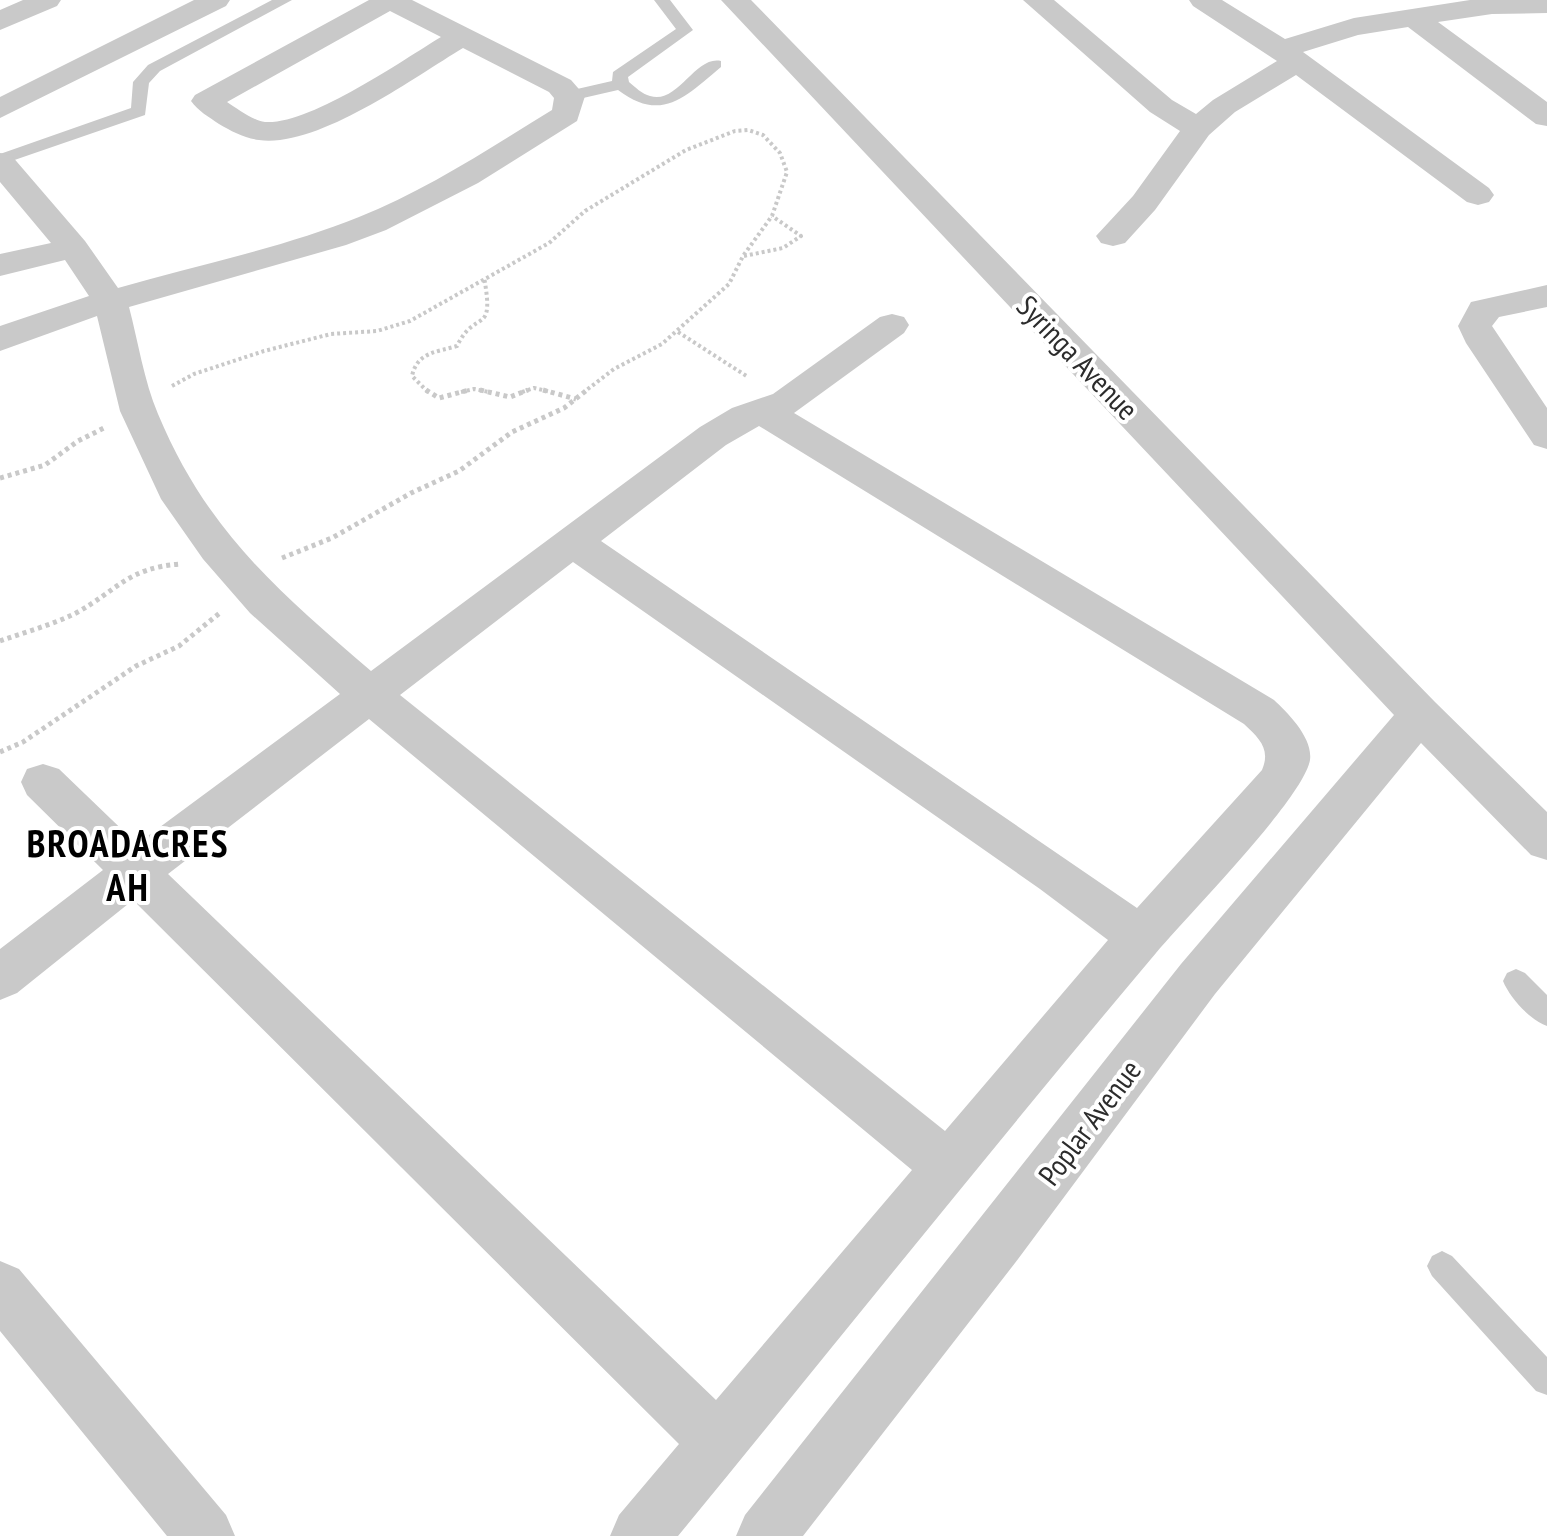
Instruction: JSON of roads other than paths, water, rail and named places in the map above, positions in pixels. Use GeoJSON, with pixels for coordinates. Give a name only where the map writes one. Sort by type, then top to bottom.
{"type":"FeatureCollection","features":[{"type":"Feature","properties":{"kind":"street"},"geometry":{"type":"LineString","coordinates":[[0,21],[47,0]]}},
{"type":"Feature","properties":{"kind":"street"},"geometry":{"type":"LineString","coordinates":[[0,109],[216,0]]}},
{"type":"Feature","properties":{"kind":"street"},"geometry":{"type":"LineString","coordinates":[[0,339],[64,315],[334,238],[396,213],[467,176],[566,114],[570,96],[552,81],[460,38],[390,0],[206,101],[251,129],[271,132],[293,130],[320,118],[460,38]]}},
{"type":"Feature","properties":{"kind":"street","name":"Syringa Avenue"},"geometry":{"type":"LineString","coordinates":[[735,0],[1420,714],[1547,841]]}},
{"type":"Feature","properties":{"kind":"street"},"geometry":{"type":"LineString","coordinates":[[1037,0],[1161,106],[1198,128]]}},
{"type":"Feature","properties":{"kind":"street"},"geometry":{"type":"LineString","coordinates":[[1203,0],[1288,56],[1478,195]]}},
{"type":"Feature","properties":{"kind":"street"},"geometry":{"type":"LineString","coordinates":[[1113,236],[1144,203],[1198,128],[1288,56],[1354,27],[1414,18],[1472,3],[1547,4]]}},
{"type":"Feature","properties":{"kind":"street"},"geometry":{"type":"LineString","coordinates":[[1414,18],[1547,117]]}},
{"type":"Feature","properties":{"kind":"street"},"geometry":{"type":"LineString","coordinates":[[0,161],[73,248],[111,302],[138,411],[175,489],[217,549],[252,588],[370,695],[949,1167]]}},
{"type":"Feature","properties":{"kind":"street"},"geometry":{"type":"LineString","coordinates":[[0,265],[73,248]]}},
{"type":"Feature","properties":{"kind":"street"},"geometry":{"type":"LineString","coordinates":[[1547,296],[1498,303],[1483,310],[1475,326],[1478,335],[1547,436]]}},
{"type":"Feature","properties":{"kind":"street"},"geometry":{"type":"LineString","coordinates":[[0,978],[135,872],[713,436],[745,417],[786,403],[809,389],[892,325]]}},
{"type":"Feature","properties":{"kind":"street"},"geometry":{"type":"LineString","coordinates":[[640,1536],[1140,937],[1279,781],[1288,760],[1287,749],[1277,729],[1259,712],[764,412]]}},
{"type":"Feature","properties":{"kind":"street"},"geometry":{"type":"LineString","coordinates":[[574,543],[1056,875],[1140,937]]}},
{"type":"Feature","properties":{"kind":"street","name":"Poplar Avenue"},"geometry":{"type":"LineString","coordinates":[[766,1536],[996,1244],[1198,979],[1420,714]]}},
{"type":"Feature","properties":{"kind":"street"},"geometry":{"type":"LineString","coordinates":[[43,782],[718,1442]]}},
{"type":"Feature","properties":{"kind":"street"},"geometry":{"type":"LineString","coordinates":[[0,1288],[205,1536]]}},
{"type":"Feature","properties":{"kind":"lane"},"geometry":{"type":"LineString","coordinates":[[0,161],[139,111],[141,82],[154,68],[284,0]]}},
{"type":"Feature","properties":{"kind":"lane"},"geometry":{"type":"LineString","coordinates":[[662,0],[685,30],[619,75],[621,84],[646,101],[658,102],[671,97],[715,64]]}},
{"type":"Feature","properties":{"kind":"lane"},"geometry":{"type":"LineString","coordinates":[[570,96],[621,84]]}},
{"type":"Feature","properties":{"kind":"lane"},"geometry":{"type":"LineString","coordinates":[[1516,981],[1547,1014]]}},
{"type":"Feature","properties":{"kind":"lane"},"geometry":{"type":"LineString","coordinates":[[1442,1266],[1547,1380]]}},
{"type":"Feature","properties":{"kind":"district","name":"BROADACRES AH"},"geometry":{"type":"Point","coordinates":[128,864]}}]}
